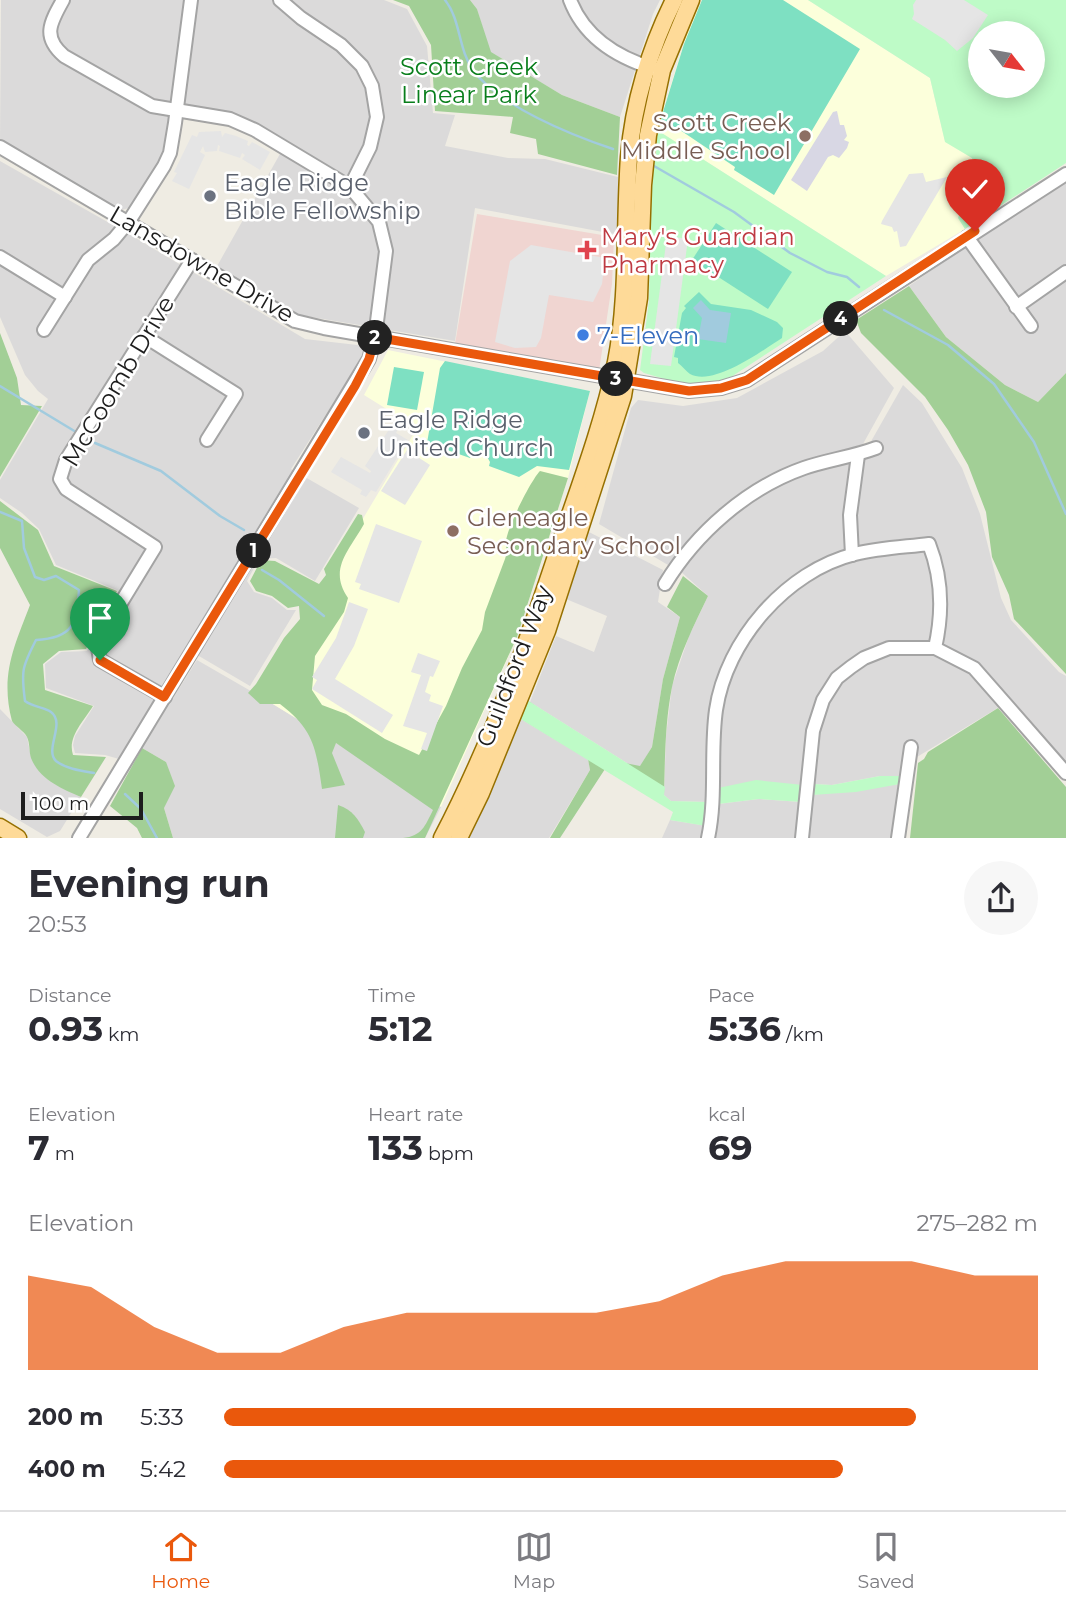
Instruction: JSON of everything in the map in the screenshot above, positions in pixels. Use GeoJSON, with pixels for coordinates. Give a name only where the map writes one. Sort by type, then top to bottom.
{"type":"FeatureCollection","features":[{"type":"Feature","properties":{"kind":"main road","name":"Guildford Way"},"geometry":{"type":"LineString","coordinates":[[655,69],[674,0]]}},
{"type":"Feature","properties":{"kind":"main road","name":"Guildford Way"},"geometry":{"type":"LineString","coordinates":[[459,838],[481,793],[547,631],[612,437],[619,379],[629,156],[637,107],[691,0]]}},
{"type":"Feature","properties":{"kind":"main road","name":"Guildford Way"},"geometry":{"type":"LineString","coordinates":[[442,838],[467,786],[533,624],[597,433],[619,379]]}},
{"type":"Feature","properties":{"kind":"main road"},"geometry":{"type":"LineString","coordinates":[[0,827],[18,838]]}},
{"type":"Feature","properties":{"kind":"street"},"geometry":{"type":"LineString","coordinates":[[63,0],[50,32],[53,46],[64,56],[152,106],[230,119],[351,187],[379,222],[387,251],[375,337],[369,359],[355,386],[79,838]]}},
{"type":"Feature","properties":{"kind":"street"},"geometry":{"type":"LineString","coordinates":[[44,330],[88,260],[114,239],[129,221],[170,153],[191,0]]}},
{"type":"Feature","properties":{"kind":"street"},"geometry":{"type":"LineString","coordinates":[[280,0],[341,45],[362,66],[372,86],[377,117],[370,148],[351,187]]}},
{"type":"Feature","properties":{"kind":"street"},"geometry":{"type":"LineString","coordinates":[[570,0],[578,19],[609,49],[655,69]]}},
{"type":"Feature","properties":{"kind":"street","name":"Lansdowne Drive"},"geometry":{"type":"LineString","coordinates":[[0,147],[295,321],[689,391],[721,388],[747,380],[1066,174]]}},
{"type":"Feature","properties":{"kind":"street"},"geometry":{"type":"LineString","coordinates":[[967,237],[1031,326]]}},
{"type":"Feature","properties":{"kind":"street"},"geometry":{"type":"LineString","coordinates":[[0,257],[65,297]]}},
{"type":"Feature","properties":{"kind":"street","name":"McCoomb Drive"},"geometry":{"type":"LineString","coordinates":[[164,697],[100,660],[97,642],[155,547],[66,489],[60,479],[66,460],[192,260]]}},
{"type":"Feature","properties":{"kind":"street"},"geometry":{"type":"LineString","coordinates":[[1016,307],[1066,272]]}},
{"type":"Feature","properties":{"kind":"street"},"geometry":{"type":"LineString","coordinates":[[144,336],[236,394],[207,440]]}},
{"type":"Feature","properties":{"kind":"street"},"geometry":{"type":"LineString","coordinates":[[665,584],[703,535],[727,513],[759,490],[803,468],[876,448]]}},
{"type":"Feature","properties":{"kind":"street"},"geometry":{"type":"LineString","coordinates":[[852,555],[850,515],[858,455]]}},
{"type":"Feature","properties":{"kind":"street"},"geometry":{"type":"LineString","coordinates":[[708,838],[719,692],[734,656],[759,618],[774,602],[815,571],[852,555],[929,544],[937,564],[940,592],[940,616],[935,648]]}},
{"type":"Feature","properties":{"kind":"street"},"geometry":{"type":"LineString","coordinates":[[802,838],[813,731],[822,700],[829,688],[851,667],[877,652],[901,647],[935,648],[966,662],[984,677],[1066,773]]}},
{"type":"Feature","properties":{"kind":"street"},"geometry":{"type":"LineString","coordinates":[[898,838],[911,747]]}},
{"type":"Feature","properties":{"kind":"shaded area"},"geometry":{"type":"Polygon","coordinates":[[[1,0],[384,0],[407,9],[427,46],[433,113],[455,115],[445,146],[508,158],[545,159],[618,177],[619,235],[475,208],[455,341],[287,313],[216,268],[285,145],[257,128],[173,109],[162,162],[135,206],[122,210],[0,143],[1,0]]]}},
{"type":"Feature","properties":{"kind":"shaded area"},"geometry":{"type":"Polygon","coordinates":[[[470,0],[660,0],[620,117],[562,95],[490,52],[477,9],[470,0]]]}},
{"type":"Feature","properties":{"kind":"shaded area","name":"Scott Creek Middle School"},"geometry":{"type":"Polygon","coordinates":[[[702,0],[808,0],[930,78],[945,141],[972,158],[976,183],[958,217],[965,229],[886,276],[657,130],[688,30],[702,0]]]}},
{"type":"Feature","properties":{"kind":"shaded area"},"geometry":{"type":"Polygon","coordinates":[[[916,0],[964,0],[988,15],[984,21],[968,21],[968,42],[957,51],[912,19],[916,0]]]}},
{"type":"Feature","properties":{"kind":"shaded area"},"geometry":{"type":"Polygon","coordinates":[[[837,111],[840,125],[844,125],[847,136],[844,140],[849,142],[847,148],[839,158],[833,155],[828,157],[807,191],[791,180],[833,112],[837,111]]]}},
{"type":"Feature","properties":{"kind":"shaded area"},"geometry":{"type":"Polygon","coordinates":[[[221,131],[222,137],[225,133],[236,136],[248,141],[249,146],[252,142],[270,152],[260,170],[242,159],[245,155],[242,153],[240,158],[219,151],[218,145],[217,151],[205,152],[203,146],[200,152],[205,155],[189,189],[172,181],[192,135],[197,137],[199,132],[221,131]]]}},
{"type":"Feature","properties":{"kind":"shaded area"},"geometry":{"type":"Polygon","coordinates":[[[0,161],[305,339],[366,346],[357,366],[291,469],[359,508],[315,581],[276,558],[259,559],[247,581],[254,592],[272,598],[287,610],[296,610],[250,686],[187,649],[119,759],[75,753],[75,736],[94,706],[46,688],[45,664],[61,652],[87,651],[119,591],[56,565],[39,529],[0,498],[0,480],[48,399],[25,375],[0,317],[0,161]]]}},
{"type":"Feature","properties":{"kind":"shaded area"},"geometry":{"type":"Polygon","coordinates":[[[923,173],[926,182],[947,177],[906,246],[900,247],[897,231],[894,232],[892,227],[881,224],[909,174],[923,173]]]}},
{"type":"Feature","properties":{"kind":"shaded area"},"geometry":{"type":"Polygon","coordinates":[[[1066,175],[1066,373],[1038,402],[1005,385],[946,337],[909,286],[1066,175]]]}},
{"type":"Feature","properties":{"kind":"shaded area"},"geometry":{"type":"Polygon","coordinates":[[[477,214],[614,237],[612,284],[599,371],[455,344],[477,214]]]}},
{"type":"Feature","properties":{"kind":"shaded area"},"geometry":{"type":"Polygon","coordinates":[[[667,236],[688,239],[671,366],[650,364],[667,236]]]}},
{"type":"Feature","properties":{"kind":"shaded area"},"geometry":{"type":"Polygon","coordinates":[[[531,245],[605,258],[602,284],[593,302],[549,295],[541,338],[536,347],[515,348],[495,342],[510,261],[531,245]]]}},
{"type":"Feature","properties":{"kind":"shaded area"},"geometry":{"type":"Polygon","coordinates":[[[845,331],[894,388],[863,444],[783,471],[733,499],[697,530],[668,565],[599,524],[631,408],[638,400],[683,406],[737,398],[823,351],[845,331]]]}},
{"type":"Feature","properties":{"kind":"shaded area","name":"Gleneagle Secondary School"},"geometry":{"type":"Polygon","coordinates":[[[388,350],[590,391],[568,478],[517,637],[441,807],[263,698],[324,584],[417,428],[364,395],[388,350]]]}},
{"type":"Feature","properties":{"kind":"shaded area"},"geometry":{"type":"Polygon","coordinates":[[[903,385],[922,403],[962,468],[980,514],[1001,598],[1011,620],[1059,672],[1066,676],[1066,769],[1007,700],[912,760],[901,776],[880,776],[832,785],[813,784],[708,802],[671,801],[664,795],[666,736],[672,686],[689,636],[708,596],[679,570],[701,540],[786,478],[865,452],[903,385]]]}},
{"type":"Feature","properties":{"kind":"shaded area"},"geometry":{"type":"Polygon","coordinates":[[[394,422],[400,425],[396,433],[408,440],[376,492],[371,490],[366,497],[360,494],[362,490],[331,472],[341,457],[370,473],[365,466],[394,422]]]}},
{"type":"Feature","properties":{"kind":"shaded area"},"geometry":{"type":"Polygon","coordinates":[[[407,450],[430,465],[405,505],[381,491],[407,450]]]}},
{"type":"Feature","properties":{"kind":"shaded area"},"geometry":{"type":"Polygon","coordinates":[[[376,524],[422,541],[399,603],[359,589],[361,584],[355,582],[376,524]]]}},
{"type":"Feature","properties":{"kind":"shaded area"},"geometry":{"type":"Polygon","coordinates":[[[587,531],[663,570],[658,602],[680,617],[663,679],[652,747],[638,770],[530,702],[556,636],[594,652],[607,616],[566,599],[587,531]]]}},
{"type":"Feature","properties":{"kind":"shaded area"},"geometry":{"type":"Polygon","coordinates":[[[349,602],[368,609],[354,646],[335,679],[393,715],[382,733],[312,689],[317,680],[312,677],[336,638],[349,602]]]}},
{"type":"Feature","properties":{"kind":"shaded area"},"geometry":{"type":"Polygon","coordinates":[[[418,653],[440,661],[433,677],[430,676],[425,692],[431,695],[429,701],[443,706],[427,751],[421,749],[427,733],[403,726],[421,675],[411,672],[418,653]]]}},
{"type":"Feature","properties":{"kind":"shaded area"},"geometry":{"type":"Polygon","coordinates":[[[197,660],[441,807],[425,838],[173,838],[164,808],[166,762],[142,748],[197,660]]]}},
{"type":"Feature","properties":{"kind":"shaded area"},"geometry":{"type":"Polygon","coordinates":[[[0,709],[27,737],[31,757],[57,784],[81,797],[60,831],[47,837],[0,809],[0,709]]]}},
{"type":"Feature","properties":{"kind":"shaded area"},"geometry":{"type":"Polygon","coordinates":[[[519,718],[588,759],[590,770],[549,838],[466,838],[519,718]]]}},
{"type":"Feature","properties":{"kind":"shaded area"},"geometry":{"type":"Polygon","coordinates":[[[900,784],[894,838],[662,838],[670,820],[714,827],[718,804],[759,799],[801,802],[812,795],[900,784]]]}},
{"type":"Feature","properties":{"kind":"green space","name":"Scott Creek Linear Park"},"geometry":{"type":"Polygon","coordinates":[[[393,0],[470,0],[477,9],[491,52],[562,95],[620,117],[617,175],[538,154],[536,139],[510,133],[513,117],[435,111],[431,45],[409,6],[393,0]]]}},
{"type":"Feature","properties":{"kind":"green space"},"geometry":{"type":"Polygon","coordinates":[[[702,0],[783,0],[860,49],[774,195],[734,170],[735,167],[680,130],[659,125],[684,44],[702,0]]]}},
{"type":"Feature","properties":{"kind":"green space"},"geometry":{"type":"Polygon","coordinates":[[[808,0],[1066,0],[1066,163],[965,229],[958,218],[976,183],[972,158],[945,142],[930,78],[808,0]]]}},
{"type":"Feature","properties":{"kind":"green space"},"geometry":{"type":"Polygon","coordinates":[[[657,130],[886,276],[728,379],[692,387],[644,373],[640,370],[649,301],[651,199],[657,130]]]}},
{"type":"Feature","properties":{"kind":"green space"},"geometry":{"type":"Polygon","coordinates":[[[716,223],[792,272],[768,309],[692,260],[716,223]]]}},
{"type":"Feature","properties":{"kind":"green space"},"geometry":{"type":"Polygon","coordinates":[[[909,286],[946,337],[1005,385],[1038,402],[1066,373],[1066,674],[1014,619],[1009,595],[992,557],[986,512],[968,465],[948,430],[925,397],[861,333],[856,320],[909,286]]]}},
{"type":"Feature","properties":{"kind":"green space"},"geometry":{"type":"Polygon","coordinates":[[[699,292],[711,304],[751,310],[777,322],[783,328],[782,338],[725,371],[712,376],[690,374],[678,363],[678,358],[674,357],[682,313],[686,308],[684,306],[699,292]]]}},
{"type":"Feature","properties":{"kind":"green space"},"geometry":{"type":"Polygon","coordinates":[[[0,333],[17,378],[21,405],[42,406],[0,477],[0,333]]]}},
{"type":"Feature","properties":{"kind":"green space"},"geometry":{"type":"Polygon","coordinates":[[[445,361],[590,391],[569,470],[537,466],[519,477],[489,466],[486,455],[478,452],[470,458],[427,443],[440,368],[445,361]]]}},
{"type":"Feature","properties":{"kind":"green space"},"geometry":{"type":"Polygon","coordinates":[[[394,367],[424,372],[417,410],[387,405],[394,367]]]}},
{"type":"Feature","properties":{"kind":"green space"},"geometry":{"type":"Polygon","coordinates":[[[540,471],[568,478],[517,637],[425,838],[403,838],[419,832],[433,810],[336,743],[332,753],[345,785],[322,789],[312,741],[300,722],[280,704],[260,704],[248,693],[284,638],[300,619],[299,606],[288,608],[272,596],[256,591],[250,581],[261,560],[275,561],[319,584],[326,575],[324,569],[358,514],[362,515],[364,524],[340,569],[342,588],[348,598],[344,612],[315,656],[312,690],[322,705],[346,714],[385,739],[419,755],[482,630],[485,612],[506,557],[510,527],[525,494],[540,471]]]}},
{"type":"Feature","properties":{"kind":"green space"},"geometry":{"type":"Polygon","coordinates":[[[0,501],[38,530],[54,566],[117,591],[86,649],[59,651],[43,664],[45,690],[93,706],[74,736],[73,755],[106,757],[81,797],[59,787],[40,772],[31,758],[27,737],[12,721],[8,689],[10,662],[30,605],[0,548],[0,501]]]}},
{"type":"Feature","properties":{"kind":"green space"},"geometry":{"type":"Polygon","coordinates":[[[683,576],[708,596],[692,629],[672,687],[664,795],[605,769],[560,838],[550,838],[590,770],[588,759],[523,720],[530,702],[610,760],[640,766],[652,747],[663,679],[680,617],[667,607],[683,576]]]}},
{"type":"Feature","properties":{"kind":"green space"},"geometry":{"type":"Polygon","coordinates":[[[527,700],[665,787],[664,795],[671,801],[708,802],[706,826],[670,820],[673,812],[519,718],[527,700]]]}},
{"type":"Feature","properties":{"kind":"green space"},"geometry":{"type":"Polygon","coordinates":[[[998,708],[1066,787],[1066,838],[910,838],[918,763],[928,752],[998,708]]]}},
{"type":"Feature","properties":{"kind":"green space"},"geometry":{"type":"Polygon","coordinates":[[[142,748],[166,762],[175,786],[164,808],[173,838],[142,838],[137,828],[110,806],[142,748]]]}},
{"type":"Feature","properties":{"kind":"green space"},"geometry":{"type":"Polygon","coordinates":[[[880,776],[901,776],[900,784],[856,792],[812,795],[813,784],[832,785],[880,776]]]}},
{"type":"Feature","properties":{"kind":"green space"},"geometry":{"type":"Polygon","coordinates":[[[756,780],[803,785],[802,802],[759,799],[718,804],[718,788],[756,780]]]}},
{"type":"Feature","properties":{"kind":"green space"},"geometry":{"type":"Polygon","coordinates":[[[338,805],[357,819],[365,832],[363,838],[335,838],[338,805]]]}},
{"type":"Feature","properties":{"kind":"water"},"geometry":{"type":"Polygon","coordinates":[[[701,300],[710,310],[731,313],[726,343],[698,339],[702,318],[693,308],[701,300]]]}},
{"type":"Feature","properties":{"kind":"waterway"},"geometry":{"type":"LineString","coordinates":[[445,0],[454,16],[468,62],[485,83],[500,96],[537,118],[613,149]]}},
{"type":"Feature","properties":{"kind":"waterway"},"geometry":{"type":"LineString","coordinates":[[654,166],[734,212],[790,253],[827,272],[847,277],[859,287]]}},
{"type":"Feature","properties":{"kind":"waterway"},"geometry":{"type":"LineString","coordinates":[[884,310],[948,345],[994,384],[1034,442],[1066,514]]}},
{"type":"Feature","properties":{"kind":"waterway"},"geometry":{"type":"LineString","coordinates":[[0,386],[76,432]]}},
{"type":"Feature","properties":{"kind":"waterway"},"geometry":{"type":"LineString","coordinates":[[95,443],[161,471],[220,516],[244,530]]}},
{"type":"Feature","properties":{"kind":"waterway"},"geometry":{"type":"LineString","coordinates":[[0,512],[22,521],[24,548],[35,577],[44,580],[56,576],[79,590],[77,612],[71,627],[58,636],[36,640],[25,663],[23,683],[25,701],[48,710],[55,717],[52,750],[56,761],[69,768],[94,773]]}},
{"type":"Feature","properties":{"kind":"waterway"},"geometry":{"type":"LineString","coordinates":[[262,570],[324,616]]}},
{"type":"Feature","properties":{"kind":"waterway"},"geometry":{"type":"LineString","coordinates":[[125,794],[141,809],[157,838]]}},
{"type":"Feature","properties":{"kind":"place","name":"Scott Creek Middle School"},"geometry":{"type":"Point","coordinates":[805,136]}},
{"type":"Feature","properties":{"kind":"place","name":"Eagle Ridge Bible Fellowship"},"geometry":{"type":"Point","coordinates":[210,196]}},
{"type":"Feature","properties":{"kind":"place","name":"Mary's Guardian Pharmacy"},"geometry":{"type":"Point","coordinates":[587,250]}},
{"type":"Feature","properties":{"kind":"place","name":"7-Eleven"},"geometry":{"type":"Point","coordinates":[583,335]}},
{"type":"Feature","properties":{"kind":"place","name":"Eagle Ridge United Church"},"geometry":{"type":"Point","coordinates":[364,433]}},
{"type":"Feature","properties":{"kind":"place","name":"Gleneagle Secondary School"},"geometry":{"type":"Point","coordinates":[453,531]}},
{"type":"Feature","properties":{"kind":"route"},"geometry":{"type":"LineString","coordinates":[[100,660],[164,697],[355,386],[372,352],[375,337],[689,391],[721,388],[747,380],[975,231]]}}]}
